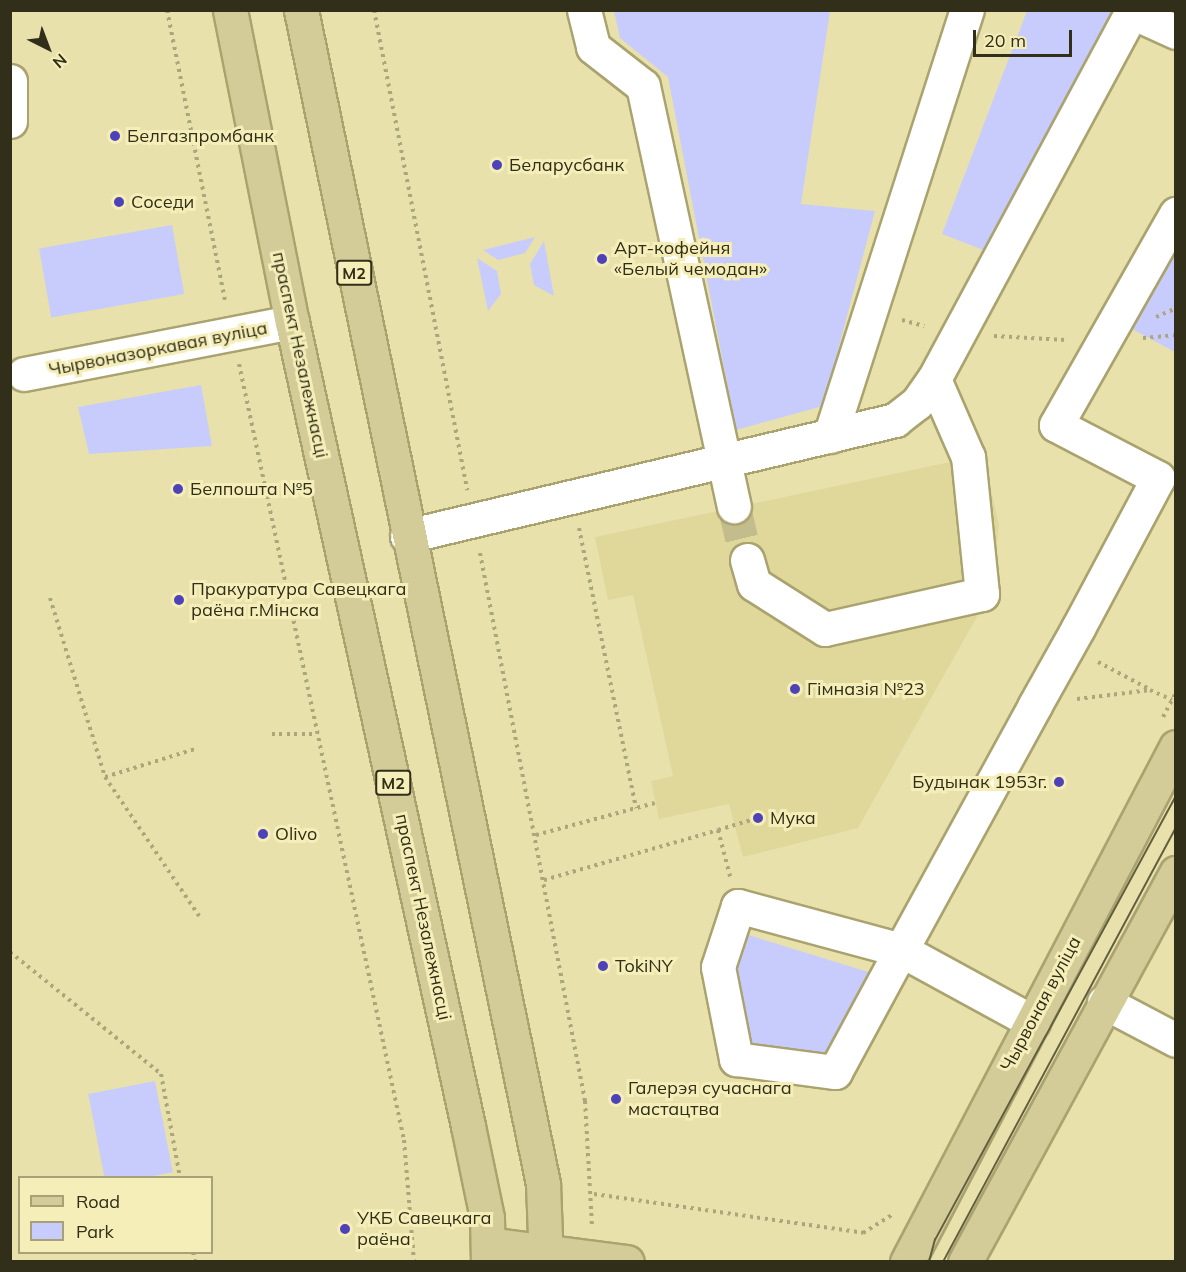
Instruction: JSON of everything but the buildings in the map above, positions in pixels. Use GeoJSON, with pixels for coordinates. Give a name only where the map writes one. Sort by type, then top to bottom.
{"type":"FeatureCollection","features":[{"type":"Feature","properties":{"kind":"main road","name":"праспект Незалежнасці"},"geometry":{"type":"LineString","coordinates":[[230,10],[292,322],[468,1126],[488,1253]]}},
{"type":"Feature","properties":{"kind":"main road","name":"М2"},"geometry":{"type":"LineString","coordinates":[[301,10],[407,536],[543,1184],[546,1256]]}},
{"type":"Feature","properties":{"kind":"main road","name":"Чырвоная вуліца"},"geometry":{"type":"LineString","coordinates":[[907,1262],[1033,1022],[1168,734]]}},
{"type":"Feature","properties":{"kind":"main road"},"geometry":{"type":"LineString","coordinates":[[965,1262],[1176,873]]}},
{"type":"Feature","properties":{"kind":"main road"},"geometry":{"type":"LineString","coordinates":[[488,1253],[627,1262]]}},
{"type":"Feature","properties":{"kind":"street"},"geometry":{"type":"LineString","coordinates":[[584,10],[593,47],[643,86],[721,462],[734,506]]}},
{"type":"Feature","properties":{"kind":"street"},"geometry":{"type":"LineString","coordinates":[[830,436],[967,10]]}},
{"type":"Feature","properties":{"kind":"street"},"geometry":{"type":"LineString","coordinates":[[407,536],[895,420],[917,403],[934,379],[1132,12],[1176,32]]}},
{"type":"Feature","properties":{"kind":"street"},"geometry":{"type":"LineString","coordinates":[[10,81],[10,121]]}},
{"type":"Feature","properties":{"kind":"street"},"geometry":{"type":"LineString","coordinates":[[1033,1022],[901,950],[738,906],[718,967],[736,1059],[835,1072],[901,950],[1035,705],[1068,646],[1158,478],[1056,425],[1173,225]]}},
{"type":"Feature","properties":{"kind":"street","name":"Чырвоназоркавая вуліца"},"geometry":{"type":"LineString","coordinates":[[24,374],[232,336],[292,322]]}},
{"type":"Feature","properties":{"kind":"street"},"geometry":{"type":"LineString","coordinates":[[747,560],[754,584],[825,629],[982,594],[968,457],[934,379]]}},
{"type":"Feature","properties":{"kind":"street"},"geometry":{"type":"LineString","coordinates":[[1104,1002],[1176,1040]]}},
{"type":"Feature","properties":{"kind":"path"},"geometry":{"type":"LineString","coordinates":[[167,10],[232,336],[404,1140],[414,1262]]}},
{"type":"Feature","properties":{"kind":"path"},"geometry":{"type":"LineString","coordinates":[[374,10],[536,835],[585,1101],[594,1194],[592,1232]]}},
{"type":"Feature","properties":{"kind":"path"},"geometry":{"type":"LineString","coordinates":[[870,312],[957,334],[1104,342],[1176,335]]}},
{"type":"Feature","properties":{"kind":"path"},"geometry":{"type":"LineString","coordinates":[[573,498],[636,808]]}},
{"type":"Feature","properties":{"kind":"path"},"geometry":{"type":"LineString","coordinates":[[50,598],[105,777],[199,916]]}},
{"type":"Feature","properties":{"kind":"path"},"geometry":{"type":"LineString","coordinates":[[1068,646],[1172,700]]}},
{"type":"Feature","properties":{"kind":"path"},"geometry":{"type":"LineString","coordinates":[[1035,705],[1150,690]]}},
{"type":"Feature","properties":{"kind":"path"},"geometry":{"type":"LineString","coordinates":[[1168,734],[1172,700],[1176,693]]}},
{"type":"Feature","properties":{"kind":"path"},"geometry":{"type":"LineString","coordinates":[[272,734],[317,734]]}},
{"type":"Feature","properties":{"kind":"path"},"geometry":{"type":"LineString","coordinates":[[105,777],[195,749]]}},
{"type":"Feature","properties":{"kind":"path"},"geometry":{"type":"LineString","coordinates":[[536,835],[655,803]]}},
{"type":"Feature","properties":{"kind":"path"},"geometry":{"type":"LineString","coordinates":[[544,880],[758,818]]}},
{"type":"Feature","properties":{"kind":"path"},"geometry":{"type":"LineString","coordinates":[[718,830],[738,906]]}},
{"type":"Feature","properties":{"kind":"path"},"geometry":{"type":"LineString","coordinates":[[10,952],[161,1074],[180,1176]]}},
{"type":"Feature","properties":{"kind":"path"},"geometry":{"type":"LineString","coordinates":[[594,1194],[863,1233],[894,1214],[900,1203]]}},
{"type":"Feature","properties":{"kind":"shaded area","name":"Гімназія №23"},"geometry":{"type":"Polygon","coordinates":[[[983,455],[999,525],[992,590],[858,828],[743,857],[729,804],[659,819],[651,781],[673,776],[633,595],[608,600],[595,537],[983,455]]]}},
{"type":"Feature","properties":{"kind":"green space"},"geometry":{"type":"Polygon","coordinates":[[[614,11],[830,11],[801,204],[875,211],[823,406],[736,430],[668,77],[620,38],[614,11]]]}},
{"type":"Feature","properties":{"kind":"green space"},"geometry":{"type":"Polygon","coordinates":[[[1027,11],[1114,11],[986,251],[942,234],[1027,11]]]}},
{"type":"Feature","properties":{"kind":"green space"},"geometry":{"type":"Polygon","coordinates":[[[172,225],[184,294],[51,317],[39,248],[172,225]]]}},
{"type":"Feature","properties":{"kind":"green space"},"geometry":{"type":"Polygon","coordinates":[[[535,237],[525,253],[498,260],[483,250],[535,237]]]}},
{"type":"Feature","properties":{"kind":"green space"},"geometry":{"type":"Polygon","coordinates":[[[544,241],[554,296],[534,285],[530,264],[544,241]]]}},
{"type":"Feature","properties":{"kind":"green space"},"geometry":{"type":"Polygon","coordinates":[[[1175,249],[1175,352],[1132,329],[1175,249]]]}},
{"type":"Feature","properties":{"kind":"green space"},"geometry":{"type":"Polygon","coordinates":[[[477,258],[497,271],[501,294],[488,311],[477,258]]]}},
{"type":"Feature","properties":{"kind":"green space"},"geometry":{"type":"Polygon","coordinates":[[[201,385],[212,446],[89,454],[78,407],[201,385]]]}},
{"type":"Feature","properties":{"kind":"green space"},"geometry":{"type":"Polygon","coordinates":[[[742,933],[878,975],[834,1060],[745,1048],[730,970],[742,933]]]}},
{"type":"Feature","properties":{"kind":"green space"},"geometry":{"type":"Polygon","coordinates":[[[155,1081],[173,1172],[154,1176],[104,1176],[88,1094],[155,1081]]]}},
{"type":"Feature","properties":{"kind":"tunnel"},"geometry":{"type":"LineString","coordinates":[[734,506],[747,560]]}},
{"type":"Feature","properties":{"kind":"tram line"},"geometry":{"type":"LineString","coordinates":[[929,1262],[935,1240],[1176,796]]}},
{"type":"Feature","properties":{"kind":"tram line"},"geometry":{"type":"LineString","coordinates":[[943,1262],[1176,827]]}},
{"type":"Feature","properties":{"kind":"place","name":"Белгазпромбанк"},"geometry":{"type":"Point","coordinates":[115,136]}},
{"type":"Feature","properties":{"kind":"place","name":"Беларусбанк"},"geometry":{"type":"Point","coordinates":[497,165]}},
{"type":"Feature","properties":{"kind":"place","name":"Соседи"},"geometry":{"type":"Point","coordinates":[119,202]}},
{"type":"Feature","properties":{"kind":"place","name":"Арт-кофейня «Белый чемодан»"},"geometry":{"type":"Point","coordinates":[602,259]}},
{"type":"Feature","properties":{"kind":"place","name":"Белпошта №5"},"geometry":{"type":"Point","coordinates":[178,489]}},
{"type":"Feature","properties":{"kind":"place","name":"Пракуратура Савецкага раёна г.Мінска"},"geometry":{"type":"Point","coordinates":[179,600]}},
{"type":"Feature","properties":{"kind":"place","name":"Гімназія №23"},"geometry":{"type":"Point","coordinates":[795,689]}},
{"type":"Feature","properties":{"kind":"place","name":"Будынак 1953г."},"geometry":{"type":"Point","coordinates":[1059,782]}},
{"type":"Feature","properties":{"kind":"place","name":"Мука"},"geometry":{"type":"Point","coordinates":[758,818]}},
{"type":"Feature","properties":{"kind":"place","name":"Olivo"},"geometry":{"type":"Point","coordinates":[263,834]}},
{"type":"Feature","properties":{"kind":"place","name":"TokiNY"},"geometry":{"type":"Point","coordinates":[603,966]}},
{"type":"Feature","properties":{"kind":"place","name":"Галерэя сучаснага мастацтва"},"geometry":{"type":"Point","coordinates":[616,1099]}},
{"type":"Feature","properties":{"kind":"place","name":"УКБ Савецкага раёна"},"geometry":{"type":"Point","coordinates":[345,1229]}}]}
